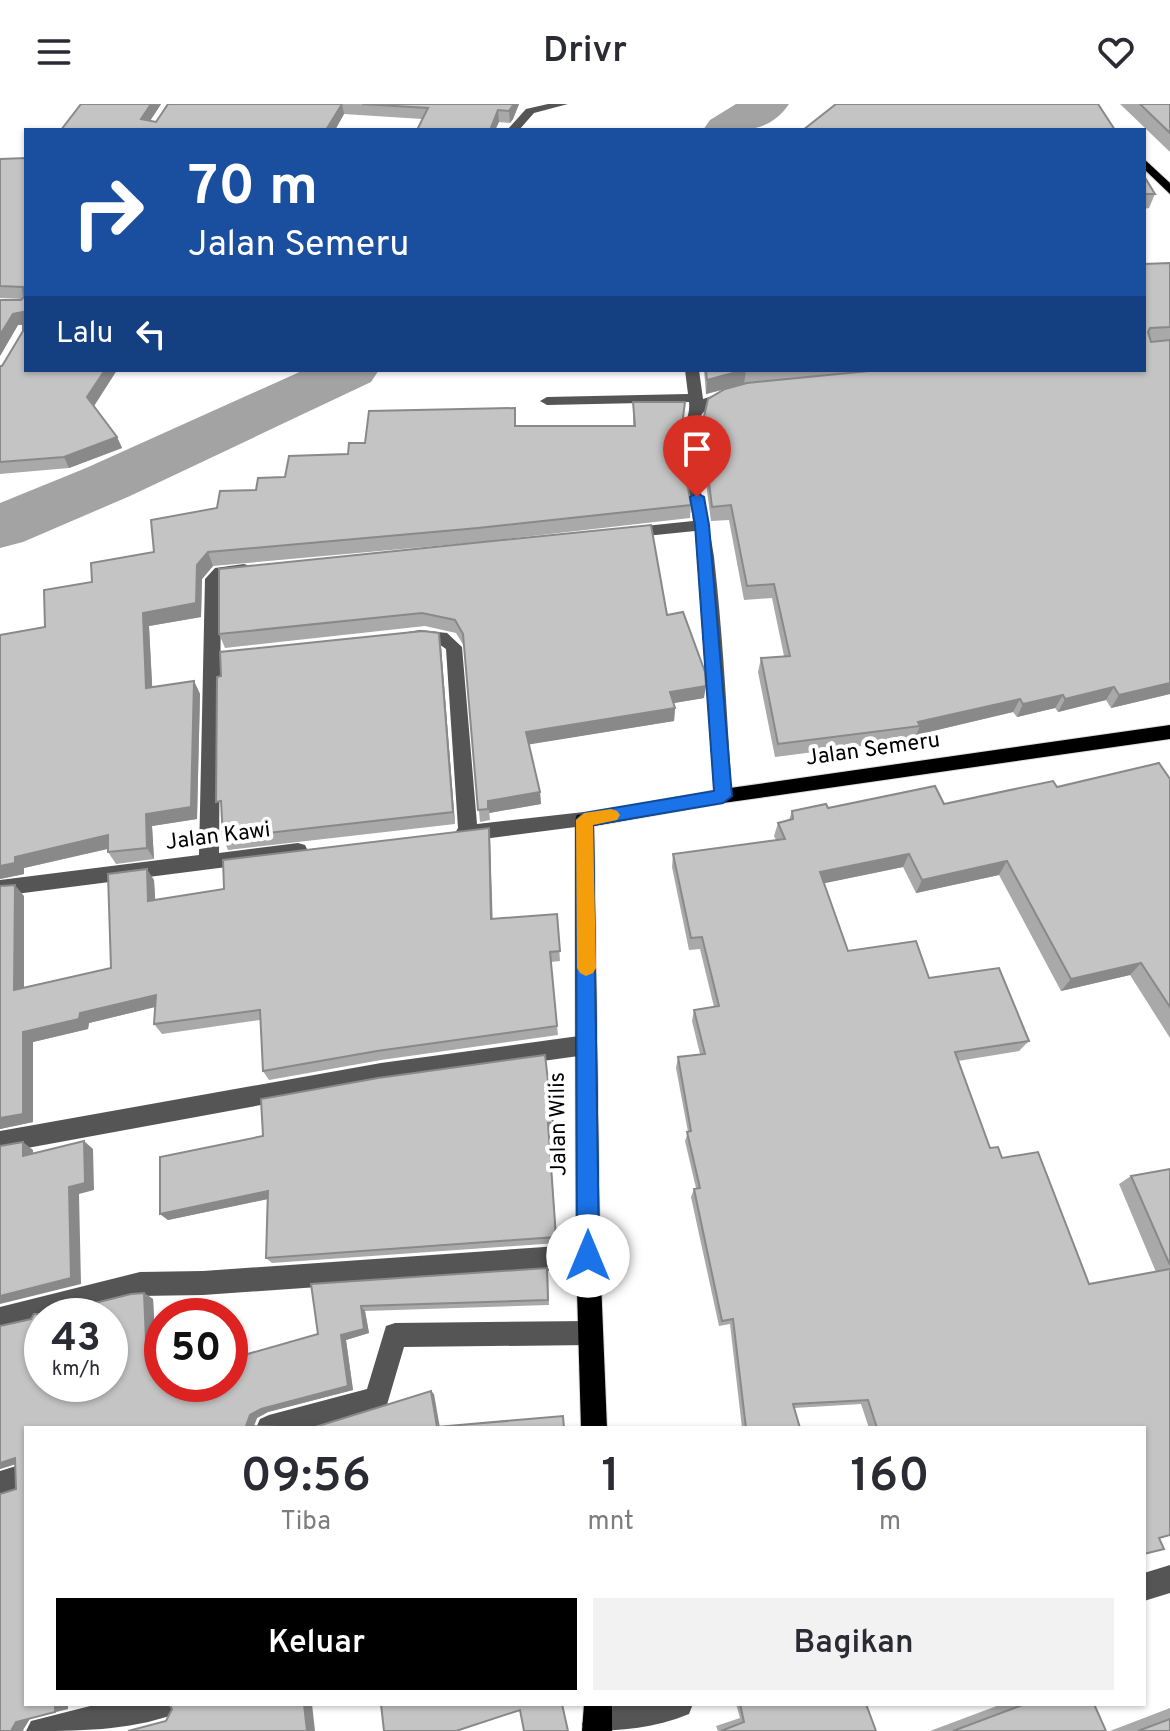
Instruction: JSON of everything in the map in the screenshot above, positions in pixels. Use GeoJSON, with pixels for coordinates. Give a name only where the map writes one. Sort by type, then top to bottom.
{"type":"FeatureCollection","features":[{"type":"Feature","properties":{"kind":"main road"},"geometry":{"type":"LineString","coordinates":[[1146,164],[1170,190]]}},
{"type":"Feature","properties":{"kind":"main road","name":"Jalan Semeru"},"geometry":{"type":"LineString","coordinates":[[584,820],[723,796],[1170,732]]}},
{"type":"Feature","properties":{"kind":"main road","name":"Jalan Wilis"},"geometry":{"type":"LineString","coordinates":[[584,820],[588,1256],[594,1426]]}},
{"type":"Feature","properties":{"kind":"street"},"geometry":{"type":"LineString","coordinates":[[515,128],[530,111],[563,104]]}},
{"type":"Feature","properties":{"kind":"street"},"geometry":{"type":"LineString","coordinates":[[692,372],[696,403],[690,425],[692,469],[702,525],[723,796]]}},
{"type":"Feature","properties":{"kind":"street"},"geometry":{"type":"LineString","coordinates":[[547,401],[696,403],[744,391]]}},
{"type":"Feature","properties":{"kind":"street"},"geometry":{"type":"LineString","coordinates":[[615,535],[702,525]]}},
{"type":"Feature","properties":{"kind":"street"},"geometry":{"type":"LineString","coordinates":[[209,862],[218,657],[213,579],[221,572],[266,569]]}},
{"type":"Feature","properties":{"kind":"street"},"geometry":{"type":"LineString","coordinates":[[395,638],[438,636],[448,639],[454,647],[460,833],[584,820]]}},
{"type":"Feature","properties":{"kind":"street","name":"Jalan Kawi"},"geometry":{"type":"LineString","coordinates":[[0,888],[311,850]]}},
{"type":"Feature","properties":{"kind":"street"},"geometry":{"type":"LineString","coordinates":[[0,1142],[381,1073],[586,1045]]}},
{"type":"Feature","properties":{"kind":"street"},"geometry":{"type":"LineString","coordinates":[[0,1319],[140,1284],[203,1283],[588,1256]]}},
{"type":"Feature","properties":{"kind":"street"},"geometry":{"type":"LineString","coordinates":[[276,1426],[377,1399],[395,1335],[591,1333]]}},
{"type":"Feature","properties":{"kind":"street"},"geometry":{"type":"LineString","coordinates":[[0,1484],[24,1477]]}},
{"type":"Feature","properties":{"kind":"street"},"geometry":{"type":"LineString","coordinates":[[1146,1586],[1170,1579]]}},
{"type":"Feature","properties":{"kind":"street"},"geometry":{"type":"LineString","coordinates":[[41,1731],[156,1706]]}},
{"type":"Feature","properties":{"kind":"street"},"geometry":{"type":"LineString","coordinates":[[597,1720],[669,1706]]}},
{"type":"Feature","properties":{"kind":"building"},"geometry":{"type":"Polygon","coordinates":[[[81,104],[151,104],[141,119],[156,122],[168,104],[342,104],[327,128],[63,128],[81,104]]]}},
{"type":"Feature","properties":{"kind":"building"},"geometry":{"type":"Polygon","coordinates":[[[362,104],[514,104],[509,111],[498,110],[491,128],[418,128],[428,108],[362,104]]]}},
{"type":"Feature","properties":{"kind":"building"},"geometry":{"type":"Polygon","coordinates":[[[836,104],[1098,104],[1114,128],[806,128],[836,104]]]}},
{"type":"Feature","properties":{"kind":"building"},"geometry":{"type":"Polygon","coordinates":[[[1140,104],[1170,104],[1170,133],[1140,104]]]}},
{"type":"Feature","properties":{"kind":"building"},"geometry":{"type":"Polygon","coordinates":[[[24,158],[24,297],[23,287],[0,286],[0,159],[24,158]]]}},
{"type":"Feature","properties":{"kind":"building"},"geometry":{"type":"Polygon","coordinates":[[[1146,179],[1155,194],[1146,194],[1146,179]]]}},
{"type":"Feature","properties":{"kind":"building"},"geometry":{"type":"Polygon","coordinates":[[[1170,263],[1170,327],[1150,328],[1148,332],[1151,342],[1170,340],[1170,683],[1119,695],[1114,687],[1065,699],[1063,695],[1023,704],[1020,699],[918,722],[920,726],[778,744],[761,658],[790,656],[774,584],[747,586],[731,505],[712,507],[702,425],[708,399],[725,389],[747,383],[859,372],[1146,372],[1146,264],[1170,263]]]}},
{"type":"Feature","properties":{"kind":"building"},"geometry":{"type":"Polygon","coordinates":[[[24,297],[24,372],[104,372],[87,397],[117,437],[64,457],[0,462],[0,366],[23,331],[23,312],[13,314],[0,335],[0,300],[21,300],[24,297]]]}},
{"type":"Feature","properties":{"kind":"building"},"geometry":{"type":"Polygon","coordinates":[[[706,372],[737,372],[707,380],[706,372]]]}},
{"type":"Feature","properties":{"kind":"building"},"geometry":{"type":"Polygon","coordinates":[[[633,402],[685,402],[680,441],[691,505],[208,552],[197,565],[196,603],[143,613],[146,688],[194,681],[191,807],[146,814],[147,848],[108,852],[108,835],[15,857],[15,863],[0,866],[0,635],[45,627],[44,590],[92,582],[91,563],[154,552],[151,520],[217,508],[220,491],[256,490],[258,478],[285,477],[289,456],[348,454],[349,443],[365,443],[369,411],[515,408],[515,426],[635,426],[633,402]]]}},
{"type":"Feature","properties":{"kind":"building"},"geometry":{"type":"Polygon","coordinates":[[[651,525],[667,615],[683,612],[705,672],[706,686],[670,692],[675,708],[526,732],[540,792],[488,801],[488,809],[478,810],[463,634],[455,620],[422,613],[219,634],[219,569],[651,525]]]}},
{"type":"Feature","properties":{"kind":"building"},"geometry":{"type":"Polygon","coordinates":[[[423,631],[439,633],[453,812],[223,838],[221,801],[216,802],[220,652],[423,631]]]}},
{"type":"Feature","properties":{"kind":"building"},"geometry":{"type":"Polygon","coordinates":[[[1159,763],[1170,779],[1170,1007],[1141,963],[1071,979],[1007,861],[922,880],[909,854],[820,872],[848,951],[916,941],[929,978],[999,968],[1029,1041],[955,1052],[990,1148],[998,1147],[1002,1158],[1038,1152],[1089,1284],[1170,1269],[1170,1535],[1159,1538],[1164,1549],[1146,1554],[1146,1426],[876,1426],[868,1400],[793,1404],[799,1426],[746,1426],[733,1319],[722,1321],[694,1189],[700,1188],[687,1132],[691,1131],[678,1057],[705,1054],[694,1010],[719,1006],[702,937],[691,938],[673,854],[785,839],[778,823],[793,819],[792,811],[826,804],[828,808],[935,786],[944,804],[1053,781],[1057,787],[1159,763]]]}},
{"type":"Feature","properties":{"kind":"building"},"geometry":{"type":"Polygon","coordinates":[[[489,828],[491,919],[557,914],[560,951],[550,952],[557,1026],[377,1051],[263,1071],[260,1010],[154,1024],[156,995],[80,1013],[79,1019],[23,1032],[23,1114],[0,1118],[0,886],[15,885],[14,990],[111,968],[108,874],[147,869],[148,901],[224,889],[223,860],[489,828]]]}},
{"type":"Feature","properties":{"kind":"building"},"geometry":{"type":"Polygon","coordinates":[[[545,1055],[553,1123],[548,1123],[556,1237],[266,1258],[268,1191],[160,1214],[160,1157],[263,1136],[261,1099],[378,1078],[545,1055]]]}},
{"type":"Feature","properties":{"kind":"building"},"geometry":{"type":"Polygon","coordinates":[[[84,1141],[85,1183],[69,1187],[71,1278],[0,1296],[0,1146],[23,1142],[23,1156],[84,1141]]]}},
{"type":"Feature","properties":{"kind":"building"},"geometry":{"type":"Polygon","coordinates":[[[1170,1169],[1170,1265],[1131,1176],[1170,1169]]]}},
{"type":"Feature","properties":{"kind":"building"},"geometry":{"type":"Polygon","coordinates":[[[547,1268],[548,1300],[361,1306],[364,1329],[341,1335],[348,1386],[261,1409],[250,1415],[246,1426],[24,1426],[24,1706],[55,1706],[55,1712],[16,1722],[11,1731],[0,1731],[0,1494],[16,1489],[15,1458],[0,1463],[0,1326],[24,1321],[24,1402],[128,1402],[128,1298],[115,1298],[131,1294],[144,1293],[144,1402],[248,1402],[248,1354],[318,1334],[311,1284],[547,1268]]]}},
{"type":"Feature","properties":{"kind":"building"},"geometry":{"type":"Polygon","coordinates":[[[431,1391],[437,1426],[318,1426],[431,1391]]]}},
{"type":"Feature","properties":{"kind":"building"},"geometry":{"type":"Polygon","coordinates":[[[563,1416],[564,1426],[448,1426],[563,1416]]]}},
{"type":"Feature","properties":{"kind":"building"},"geometry":{"type":"Polygon","coordinates":[[[170,1706],[304,1706],[307,1731],[128,1731],[166,1721],[172,1709],[170,1706]]]}},
{"type":"Feature","properties":{"kind":"building"},"geometry":{"type":"Polygon","coordinates":[[[381,1706],[562,1706],[568,1731],[524,1731],[520,1710],[456,1731],[384,1731],[381,1706]]]}},
{"type":"Feature","properties":{"kind":"building"},"geometry":{"type":"Polygon","coordinates":[[[740,1706],[867,1706],[876,1731],[721,1731],[744,1722],[740,1706]]]}},
{"type":"Feature","properties":{"kind":"building"},"geometry":{"type":"Polygon","coordinates":[[[1020,1706],[1095,1706],[1106,1731],[953,1731],[1020,1706]]]}},
{"type":"Feature","properties":{"kind":"building"},"geometry":{"type":"Polygon","coordinates":[[[1170,1719],[1170,1731],[1138,1731],[1170,1719]]]}},
{"type":"Feature","properties":{"kind":"waterway"},"geometry":{"type":"LineString","coordinates":[[729,128],[767,104]]}},
{"type":"Feature","properties":{"kind":"waterway"},"geometry":{"type":"LineString","coordinates":[[0,527],[108,482],[347,372]]}},
{"type":"Feature","properties":{"kind":"slow traffic"},"geometry":{"type":"LineString","coordinates":[[586,968],[584,820],[611,815]]}},
{"type":"Feature","properties":{"kind":"route"},"geometry":{"type":"LineString","coordinates":[[588,1256],[584,820],[723,796],[702,525],[697,497]]}}]}
